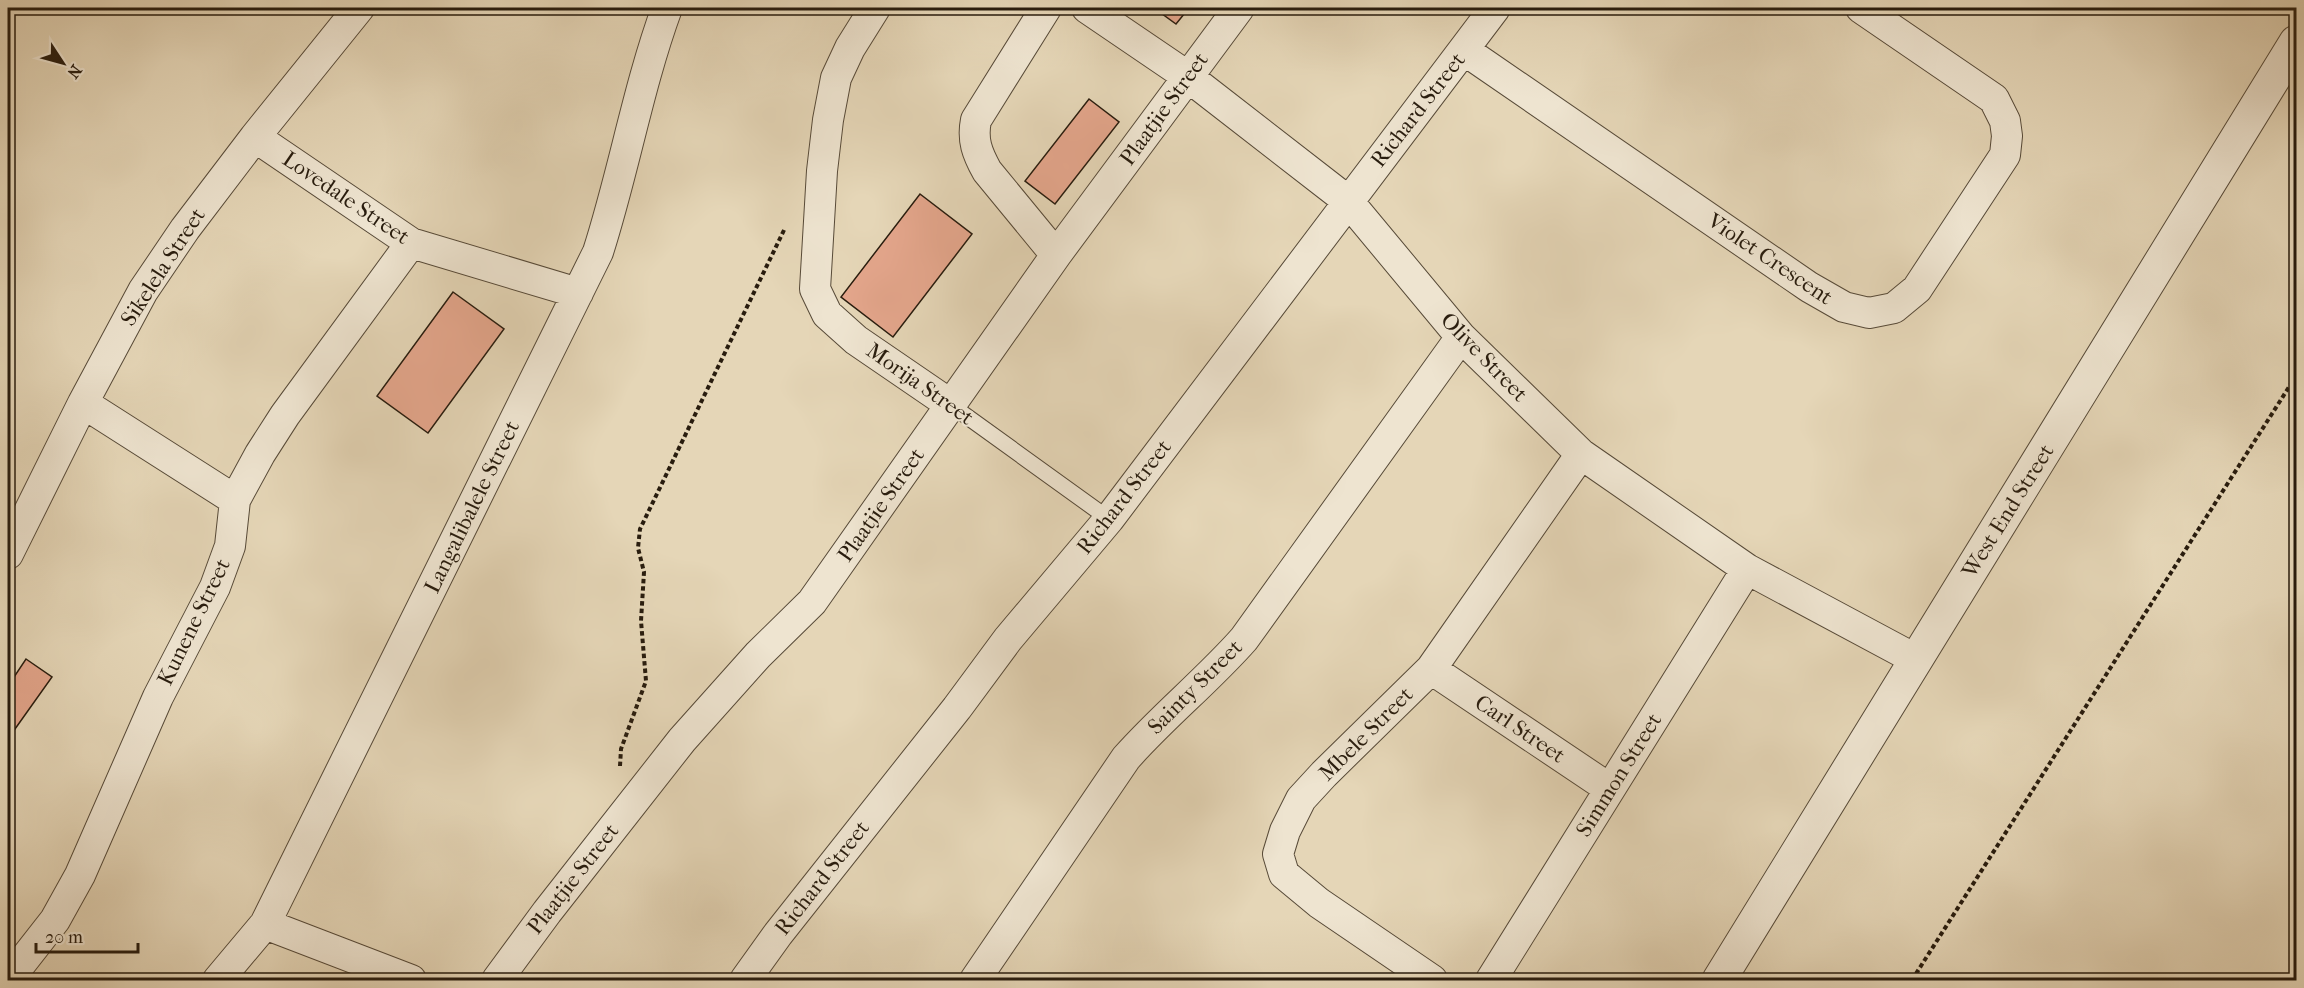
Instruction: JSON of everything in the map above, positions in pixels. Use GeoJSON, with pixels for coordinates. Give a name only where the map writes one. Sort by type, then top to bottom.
{"type":"FeatureCollection","features":[{"type":"Feature","properties":{"kind":"street","name":"Sikelela Street"},"geometry":{"type":"LineString","coordinates":[[8,554],[83,403],[143,291],[185,229],[255,137],[359,8]]}},
{"type":"Feature","properties":{"kind":"street","name":"Langalibalele Street"},"geometry":{"type":"LineString","coordinates":[[218,981],[265,924],[598,252],[611,211],[654,43],[667,8]]}},
{"type":"Feature","properties":{"kind":"street","name":"Morija Street"},"geometry":{"type":"LineString","coordinates":[[875,8],[850,48],[836,78],[828,120],[815,289],[827,314],[856,340],[951,405]]}},
{"type":"Feature","properties":{"kind":"street"},"geometry":{"type":"LineString","coordinates":[[1046,8],[976,120],[973,132],[978,156],[987,171],[1056,255]]}},
{"type":"Feature","properties":{"kind":"street","name":"Olive Street"},"geometry":{"type":"LineString","coordinates":[[1087,8],[1187,76],[1348,201],[1461,337],[1581,454],[1747,569],[1917,660]]}},
{"type":"Feature","properties":{"kind":"street","name":"Plaatjie Street"},"geometry":{"type":"LineString","coordinates":[[497,981],[547,912],[682,740],[758,655],[813,602],[1056,255],[1239,8]]}},
{"type":"Feature","properties":{"kind":"street","name":"Richard Street"},"geometry":{"type":"LineString","coordinates":[[745,981],[778,934],[957,708],[1008,639],[1109,519],[1495,8]]}},
{"type":"Feature","properties":{"kind":"street","name":"Violet Crescent"},"geometry":{"type":"LineString","coordinates":[[1464,51],[1809,287],[1844,307],[1869,313],[1894,308],[1917,289],[2005,155],[2007,136],[2005,121],[1994,99],[1861,8]]}},
{"type":"Feature","properties":{"kind":"street","name":"West End Street"},"geometry":{"type":"LineString","coordinates":[[1719,981],[2296,42]]}},
{"type":"Feature","properties":{"kind":"street","name":"Lovedale Street"},"geometry":{"type":"LineString","coordinates":[[255,137],[411,243],[578,293]]}},
{"type":"Feature","properties":{"kind":"street","name":"Kunene Street"},"geometry":{"type":"LineString","coordinates":[[8,980],[55,920],[80,875],[158,697],[215,587],[230,546],[235,500],[260,454],[411,243]]}},
{"type":"Feature","properties":{"kind":"street","name":"Sainty Street"},"geometry":{"type":"LineString","coordinates":[[975,981],[1126,758],[1152,729],[1221,666],[1244,639],[1461,337]]}},
{"type":"Feature","properties":{"kind":"street"},"geometry":{"type":"LineString","coordinates":[[83,403],[235,500]]}},
{"type":"Feature","properties":{"kind":"street","name":"Mbele Street"},"geometry":{"type":"LineString","coordinates":[[1432,981],[1300,889],[1284,874],[1278,854],[1285,831],[1301,799],[1431,669],[1581,454]]}},
{"type":"Feature","properties":{"kind":"street","name":"Simmon Street"},"geometry":{"type":"LineString","coordinates":[[1491,981],[1747,569]]}},
{"type":"Feature","properties":{"kind":"street","name":"Carl Street"},"geometry":{"type":"LineString","coordinates":[[1431,669],[1610,789]]}},
{"type":"Feature","properties":{"kind":"street"},"geometry":{"type":"LineString","coordinates":[[265,924],[411,981]]}},
{"type":"Feature","properties":{"kind":"lane","name":"Morija Street"},"geometry":{"type":"LineString","coordinates":[[951,405],[1109,519]]}},
{"type":"Feature","properties":{"kind":"path"},"geometry":{"type":"LineString","coordinates":[[632,804],[619,786],[621,749],[646,681],[641,621],[644,572],[638,548],[640,529],[781,233],[797,212],[821,202]]}},
{"type":"Feature","properties":{"kind":"path"},"geometry":{"type":"LineString","coordinates":[[1912,981],[2296,376]]}},
{"type":"Feature","properties":{"kind":"building"},"geometry":{"type":"Polygon","coordinates":[[[1154,8],[1189,8],[1176,24],[1154,8]]]}},
{"type":"Feature","properties":{"kind":"building"},"geometry":{"type":"Polygon","coordinates":[[[1089,99],[1119,122],[1055,204],[1025,181],[1089,99]]]}},
{"type":"Feature","properties":{"kind":"building"},"geometry":{"type":"Polygon","coordinates":[[[920,194],[972,234],[893,337],[841,297],[920,194]]]}},
{"type":"Feature","properties":{"kind":"building"},"geometry":{"type":"Polygon","coordinates":[[[453,292],[504,329],[428,433],[377,396],[453,292]]]}},
{"type":"Feature","properties":{"kind":"building"},"geometry":{"type":"Polygon","coordinates":[[[26,659],[52,677],[10,736],[8,734],[8,686],[26,659]]]}}]}
